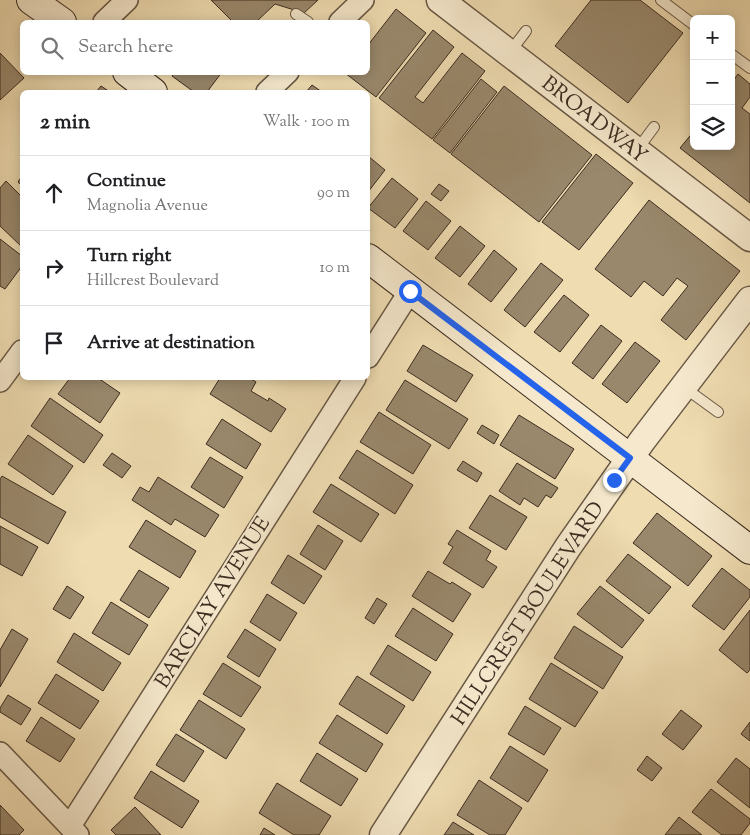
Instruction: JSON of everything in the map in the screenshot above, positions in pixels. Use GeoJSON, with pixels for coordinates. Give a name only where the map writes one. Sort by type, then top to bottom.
{"type":"FeatureCollection","features":[{"type":"Feature","properties":{"kind":"main road"},"geometry":{"type":"LineString","coordinates":[[32,0],[59,20]]}},
{"type":"Feature","properties":{"kind":"main road"},"geometry":{"type":"LineString","coordinates":[[131,75],[150,90]]}},
{"type":"Feature","properties":{"kind":"main road"},"geometry":{"type":"LineString","coordinates":[[370,260],[750,550]]}},
{"type":"Feature","properties":{"kind":"street"},"geometry":{"type":"LineString","coordinates":[[106,20],[127,0]]}},
{"type":"Feature","properties":{"kind":"street"},"geometry":{"type":"LineString","coordinates":[[342,20],[363,0]]}},
{"type":"Feature","properties":{"kind":"street","name":"BROADWAY"},"geometry":{"type":"LineString","coordinates":[[440,0],[750,238]]}},
{"type":"Feature","properties":{"kind":"street"},"geometry":{"type":"LineString","coordinates":[[269,90],[285,75]]}},
{"type":"Feature","properties":{"kind":"street"},"geometry":{"type":"LineString","coordinates":[[370,354],[410,291]]}},
{"type":"Feature","properties":{"kind":"street","name":"HILLCREST BOULEVARD"},"geometry":{"type":"LineString","coordinates":[[383,835],[568,547],[630,458],[750,300]]}},
{"type":"Feature","properties":{"kind":"street"},"geometry":{"type":"LineString","coordinates":[[0,381],[20,354]]}},
{"type":"Feature","properties":{"kind":"street","name":"BARCLAY AVENUE"},"geometry":{"type":"LineString","coordinates":[[74,831],[354,380]]}},
{"type":"Feature","properties":{"kind":"street"},"geometry":{"type":"LineString","coordinates":[[0,753],[74,831]]}},
{"type":"Feature","properties":{"kind":"lane"},"geometry":{"type":"LineString","coordinates":[[661,0],[690,22]]}},
{"type":"Feature","properties":{"kind":"lane"},"geometry":{"type":"LineString","coordinates":[[296,14],[305,20]]}},
{"type":"Feature","properties":{"kind":"lane"},"geometry":{"type":"LineString","coordinates":[[509,53],[526,32]]}},
{"type":"Feature","properties":{"kind":"lane"},"geometry":{"type":"LineString","coordinates":[[735,57],[746,66]]}},
{"type":"Feature","properties":{"kind":"lane"},"geometry":{"type":"LineString","coordinates":[[636,151],[654,127]]}},
{"type":"Feature","properties":{"kind":"lane"},"geometry":{"type":"LineString","coordinates":[[684,387],[718,412]]}},
{"type":"Feature","properties":{"kind":"building"},"geometry":{"type":"Polygon","coordinates":[[[211,0],[318,0],[304,13],[275,4],[258,20],[231,20],[211,0]]]}},
{"type":"Feature","properties":{"kind":"building"},"geometry":{"type":"Polygon","coordinates":[[[591,0],[640,0],[683,33],[628,103],[555,46],[591,0]]]}},
{"type":"Feature","properties":{"kind":"building"},"geometry":{"type":"Polygon","coordinates":[[[396,9],[426,33],[376,97],[370,92],[370,90],[367,90],[348,75],[370,75],[370,42],[396,9]]]}},
{"type":"Feature","properties":{"kind":"building"},"geometry":{"type":"Polygon","coordinates":[[[433,30],[454,47],[415,97],[423,103],[462,53],[485,71],[432,139],[379,98],[433,30]]]}},
{"type":"Feature","properties":{"kind":"building"},"geometry":{"type":"Polygon","coordinates":[[[0,53],[24,78],[0,100],[0,53]]]}},
{"type":"Feature","properties":{"kind":"building"},"geometry":{"type":"Polygon","coordinates":[[[738,74],[750,84],[750,97],[742,108],[750,114],[750,203],[680,148],[690,136],[690,150],[735,150],[735,78],[738,74]]]}},
{"type":"Feature","properties":{"kind":"building"},"geometry":{"type":"Polygon","coordinates":[[[220,75],[208,90],[191,90],[172,76],[220,75]]]}},
{"type":"Feature","properties":{"kind":"building"},"geometry":{"type":"Polygon","coordinates":[[[481,79],[497,92],[450,153],[433,140],[481,79]]]}},
{"type":"Feature","properties":{"kind":"building"},"geometry":{"type":"Polygon","coordinates":[[[312,85],[319,90],[308,90],[312,85]]]}},
{"type":"Feature","properties":{"kind":"building"},"geometry":{"type":"Polygon","coordinates":[[[101,86],[107,90],[98,90],[101,86]]]}},
{"type":"Feature","properties":{"kind":"building"},"geometry":{"type":"Polygon","coordinates":[[[504,86],[592,155],[539,222],[451,154],[504,86]]]}},
{"type":"Feature","properties":{"kind":"building"},"geometry":{"type":"Polygon","coordinates":[[[596,154],[633,183],[579,250],[542,222],[596,154]]]}},
{"type":"Feature","properties":{"kind":"building"},"geometry":{"type":"Polygon","coordinates":[[[370,158],[385,170],[370,189],[370,158]]]}},
{"type":"Feature","properties":{"kind":"building"},"geometry":{"type":"Polygon","coordinates":[[[392,178],[418,199],[395,228],[370,209],[370,206],[392,178]]]}},
{"type":"Feature","properties":{"kind":"building"},"geometry":{"type":"Polygon","coordinates":[[[6,181],[20,195],[20,245],[0,226],[0,188],[6,181]]]}},
{"type":"Feature","properties":{"kind":"building"},"geometry":{"type":"Polygon","coordinates":[[[439,184],[449,191],[441,201],[431,194],[439,184]]]}},
{"type":"Feature","properties":{"kind":"building"},"geometry":{"type":"Polygon","coordinates":[[[649,200],[740,271],[686,340],[661,320],[688,286],[677,278],[663,296],[644,281],[631,297],[595,269],[649,200]]]}},
{"type":"Feature","properties":{"kind":"building"},"geometry":{"type":"Polygon","coordinates":[[[426,201],[451,221],[428,250],[403,231],[426,201]]]}},
{"type":"Feature","properties":{"kind":"building"},"geometry":{"type":"Polygon","coordinates":[[[460,226],[485,246],[460,277],[435,258],[460,226]]]}},
{"type":"Feature","properties":{"kind":"building"},"geometry":{"type":"Polygon","coordinates":[[[0,239],[20,254],[20,269],[5,289],[0,286],[0,239]]]}},
{"type":"Feature","properties":{"kind":"building"},"geometry":{"type":"Polygon","coordinates":[[[494,250],[517,269],[491,302],[468,284],[494,250]]]}},
{"type":"Feature","properties":{"kind":"building"},"geometry":{"type":"Polygon","coordinates":[[[541,263],[563,280],[525,327],[504,310],[541,263]]]}},
{"type":"Feature","properties":{"kind":"building"},"geometry":{"type":"Polygon","coordinates":[[[564,295],[589,315],[560,352],[534,332],[564,295]]]}},
{"type":"Feature","properties":{"kind":"building"},"geometry":{"type":"Polygon","coordinates":[[[601,325],[622,341],[593,379],[572,363],[601,325]]]}},
{"type":"Feature","properties":{"kind":"building"},"geometry":{"type":"Polygon","coordinates":[[[635,342],[660,361],[627,403],[602,384],[635,342]]]}},
{"type":"Feature","properties":{"kind":"building"},"geometry":{"type":"Polygon","coordinates":[[[423,345],[473,375],[456,402],[407,371],[423,345]]]}},
{"type":"Feature","properties":{"kind":"building"},"geometry":{"type":"Polygon","coordinates":[[[68,380],[101,380],[120,393],[100,423],[58,394],[68,380]]]}},
{"type":"Feature","properties":{"kind":"building"},"geometry":{"type":"Polygon","coordinates":[[[219,380],[253,380],[256,382],[251,391],[268,401],[269,398],[286,409],[271,432],[210,394],[219,380]]]}},
{"type":"Feature","properties":{"kind":"building"},"geometry":{"type":"Polygon","coordinates":[[[405,380],[468,419],[449,449],[386,410],[405,380]]]}},
{"type":"Feature","properties":{"kind":"building"},"geometry":{"type":"Polygon","coordinates":[[[50,398],[103,435],[84,463],[31,426],[50,398]]]}},
{"type":"Feature","properties":{"kind":"building"},"geometry":{"type":"Polygon","coordinates":[[[379,412],[431,445],[413,474],[360,442],[379,412]]]}},
{"type":"Feature","properties":{"kind":"building"},"geometry":{"type":"Polygon","coordinates":[[[519,415],[574,449],[555,479],[500,445],[519,415]]]}},
{"type":"Feature","properties":{"kind":"building"},"geometry":{"type":"Polygon","coordinates":[[[222,419],[261,444],[246,469],[206,444],[222,419]]]}},
{"type":"Feature","properties":{"kind":"building"},"geometry":{"type":"Polygon","coordinates":[[[482,425],[499,435],[494,444],[477,433],[482,425]]]}},
{"type":"Feature","properties":{"kind":"building"},"geometry":{"type":"Polygon","coordinates":[[[28,435],[73,466],[53,495],[8,464],[28,435]]]}},
{"type":"Feature","properties":{"kind":"building"},"geometry":{"type":"Polygon","coordinates":[[[357,450],[413,485],[395,514],[339,478],[357,450]]]}},
{"type":"Feature","properties":{"kind":"building"},"geometry":{"type":"Polygon","coordinates":[[[112,453],[131,466],[122,478],[103,465],[112,453]]]}},
{"type":"Feature","properties":{"kind":"building"},"geometry":{"type":"Polygon","coordinates":[[[210,457],[243,477],[224,508],[191,487],[210,457]]]}},
{"type":"Feature","properties":{"kind":"building"},"geometry":{"type":"Polygon","coordinates":[[[463,461],[482,473],[477,482],[457,470],[463,461]]]}},
{"type":"Feature","properties":{"kind":"building"},"geometry":{"type":"Polygon","coordinates":[[[517,463],[558,488],[551,498],[546,495],[538,507],[524,498],[520,505],[499,491],[517,463]]]}},
{"type":"Feature","properties":{"kind":"building"},"geometry":{"type":"Polygon","coordinates":[[[2,476],[66,512],[48,544],[0,517],[0,479],[2,476]]]}},
{"type":"Feature","properties":{"kind":"building"},"geometry":{"type":"Polygon","coordinates":[[[158,477],[219,515],[205,537],[175,519],[171,525],[132,500],[140,487],[149,492],[158,477]]]}},
{"type":"Feature","properties":{"kind":"building"},"geometry":{"type":"Polygon","coordinates":[[[331,484],[379,514],[361,542],[313,512],[331,484]]]}},
{"type":"Feature","properties":{"kind":"building"},"geometry":{"type":"Polygon","coordinates":[[[490,495],[527,517],[506,550],[469,528],[490,495]]]}},
{"type":"Feature","properties":{"kind":"building"},"geometry":{"type":"Polygon","coordinates":[[[657,513],[712,556],[688,586],[633,543],[657,513]]]}},
{"type":"Feature","properties":{"kind":"building"},"geometry":{"type":"Polygon","coordinates":[[[146,520],[196,551],[180,578],[129,547],[146,520]]]}},
{"type":"Feature","properties":{"kind":"building"},"geometry":{"type":"Polygon","coordinates":[[[318,525],[343,541],[325,570],[300,554],[318,525]]]}},
{"type":"Feature","properties":{"kind":"building"},"geometry":{"type":"Polygon","coordinates":[[[0,526],[38,547],[22,576],[0,564],[0,526]]]}},
{"type":"Feature","properties":{"kind":"building"},"geometry":{"type":"Polygon","coordinates":[[[457,530],[491,551],[486,560],[497,567],[483,588],[443,563],[453,547],[448,544],[457,530]]]}},
{"type":"Feature","properties":{"kind":"building"},"geometry":{"type":"Polygon","coordinates":[[[628,554],[671,587],[649,614],[606,581],[628,554]]]}},
{"type":"Feature","properties":{"kind":"building"},"geometry":{"type":"Polygon","coordinates":[[[288,555],[322,576],[304,604],[271,583],[288,555]]]}},
{"type":"Feature","properties":{"kind":"building"},"geometry":{"type":"Polygon","coordinates":[[[722,568],[750,590],[750,597],[724,630],[692,606],[722,568]]]}},
{"type":"Feature","properties":{"kind":"building"},"geometry":{"type":"Polygon","coordinates":[[[139,570],[169,588],[149,618],[120,600],[139,570]]]}},
{"type":"Feature","properties":{"kind":"building"},"geometry":{"type":"Polygon","coordinates":[[[428,571],[450,584],[452,582],[471,594],[453,622],[412,596],[428,571]]]}},
{"type":"Feature","properties":{"kind":"building"},"geometry":{"type":"Polygon","coordinates":[[[67,586],[84,597],[70,619],[53,609],[67,586]]]}},
{"type":"Feature","properties":{"kind":"building"},"geometry":{"type":"Polygon","coordinates":[[[600,586],[644,620],[622,648],[577,614],[600,586]]]}},
{"type":"Feature","properties":{"kind":"building"},"geometry":{"type":"Polygon","coordinates":[[[267,594],[297,613],[280,641],[250,622],[267,594]]]}},
{"type":"Feature","properties":{"kind":"building"},"geometry":{"type":"Polygon","coordinates":[[[377,598],[387,604],[374,624],[365,618],[377,598]]]}},
{"type":"Feature","properties":{"kind":"building"},"geometry":{"type":"Polygon","coordinates":[[[111,602],[148,625],[129,655],[92,633],[111,602]]]}},
{"type":"Feature","properties":{"kind":"building"},"geometry":{"type":"Polygon","coordinates":[[[413,608],[453,634],[436,661],[395,636],[413,608]]]}},
{"type":"Feature","properties":{"kind":"building"},"geometry":{"type":"Polygon","coordinates":[[[750,610],[750,670],[747,673],[719,650],[750,610]]]}},
{"type":"Feature","properties":{"kind":"building"},"geometry":{"type":"Polygon","coordinates":[[[574,626],[623,657],[603,689],[554,658],[574,626]]]}},
{"type":"Feature","properties":{"kind":"building"},"geometry":{"type":"Polygon","coordinates":[[[12,629],[28,639],[0,687],[0,650],[12,629]]]}},
{"type":"Feature","properties":{"kind":"building"},"geometry":{"type":"Polygon","coordinates":[[[245,629],[276,649],[259,677],[227,657],[245,629]]]}},
{"type":"Feature","properties":{"kind":"building"},"geometry":{"type":"Polygon","coordinates":[[[74,633],[121,663],[103,691],[57,662],[74,633]]]}},
{"type":"Feature","properties":{"kind":"building"},"geometry":{"type":"Polygon","coordinates":[[[388,645],[431,672],[413,701],[370,674],[388,645]]]}},
{"type":"Feature","properties":{"kind":"building"},"geometry":{"type":"Polygon","coordinates":[[[223,663],[261,687],[241,717],[203,694],[223,663]]]}},
{"type":"Feature","properties":{"kind":"building"},"geometry":{"type":"Polygon","coordinates":[[[551,663],[598,692],[575,727],[529,699],[551,663]]]}},
{"type":"Feature","properties":{"kind":"building"},"geometry":{"type":"Polygon","coordinates":[[[56,674],[99,701],[80,729],[38,703],[56,674]]]}},
{"type":"Feature","properties":{"kind":"building"},"geometry":{"type":"Polygon","coordinates":[[[357,676],[405,706],[387,734],[339,704],[357,676]]]}},
{"type":"Feature","properties":{"kind":"building"},"geometry":{"type":"Polygon","coordinates":[[[8,695],[31,709],[21,725],[0,712],[0,708],[8,695]]]}},
{"type":"Feature","properties":{"kind":"building"},"geometry":{"type":"Polygon","coordinates":[[[199,700],[245,729],[226,759],[180,730],[199,700]]]}},
{"type":"Feature","properties":{"kind":"building"},"geometry":{"type":"Polygon","coordinates":[[[525,706],[561,728],[544,755],[508,734],[525,706]]]}},
{"type":"Feature","properties":{"kind":"building"},"geometry":{"type":"Polygon","coordinates":[[[681,710],[702,726],[683,750],[662,734],[681,710]]]}},
{"type":"Feature","properties":{"kind":"building"},"geometry":{"type":"Polygon","coordinates":[[[337,715],[383,744],[366,772],[319,743],[337,715]]]}},
{"type":"Feature","properties":{"kind":"building"},"geometry":{"type":"Polygon","coordinates":[[[41,717],[75,739],[60,762],[26,741],[41,717]]]}},
{"type":"Feature","properties":{"kind":"building"},"geometry":{"type":"Polygon","coordinates":[[[750,722],[750,741],[741,734],[750,722]]]}},
{"type":"Feature","properties":{"kind":"building"},"geometry":{"type":"Polygon","coordinates":[[[176,734],[204,751],[184,782],[156,765],[176,734]]]}},
{"type":"Feature","properties":{"kind":"building"},"geometry":{"type":"Polygon","coordinates":[[[510,746],[548,770],[528,802],[490,778],[510,746]]]}},
{"type":"Feature","properties":{"kind":"building"},"geometry":{"type":"Polygon","coordinates":[[[317,753],[358,779],[341,806],[300,781],[317,753]]]}},
{"type":"Feature","properties":{"kind":"building"},"geometry":{"type":"Polygon","coordinates":[[[647,756],[662,768],[652,781],[637,770],[647,756]]]}},
{"type":"Feature","properties":{"kind":"building"},"geometry":{"type":"Polygon","coordinates":[[[736,758],[750,769],[750,808],[717,782],[736,758]]]}},
{"type":"Feature","properties":{"kind":"building"},"geometry":{"type":"Polygon","coordinates":[[[151,771],[199,801],[182,828],[134,798],[151,771]]]}},
{"type":"Feature","properties":{"kind":"building"},"geometry":{"type":"Polygon","coordinates":[[[479,780],[522,808],[505,835],[490,835],[457,815],[479,780]]]}},
{"type":"Feature","properties":{"kind":"building"},"geometry":{"type":"Polygon","coordinates":[[[277,783],[331,816],[319,835],[294,835],[259,813],[277,783]]]}},
{"type":"Feature","properties":{"kind":"building"},"geometry":{"type":"Polygon","coordinates":[[[711,789],[750,819],[750,823],[741,835],[722,835],[692,812],[711,789]]]}},
{"type":"Feature","properties":{"kind":"building"},"geometry":{"type":"Polygon","coordinates":[[[0,805],[24,830],[19,835],[0,835],[0,805]]]}},
{"type":"Feature","properties":{"kind":"building"},"geometry":{"type":"Polygon","coordinates":[[[135,807],[161,835],[116,835],[111,830],[135,807]]]}},
{"type":"Feature","properties":{"kind":"building"},"geometry":{"type":"Polygon","coordinates":[[[679,817],[702,835],[665,835],[679,817]]]}},
{"type":"Feature","properties":{"kind":"building"},"geometry":{"type":"Polygon","coordinates":[[[453,822],[474,835],[444,835],[453,822]]]}},
{"type":"Feature","properties":{"kind":"building"},"geometry":{"type":"Polygon","coordinates":[[[264,828],[275,835],[260,835],[264,828]]]}},
{"type":"Feature","properties":{"kind":"route"},"geometry":{"type":"LineString","coordinates":[[410,291],[630,458],[614,480]]}}]}
